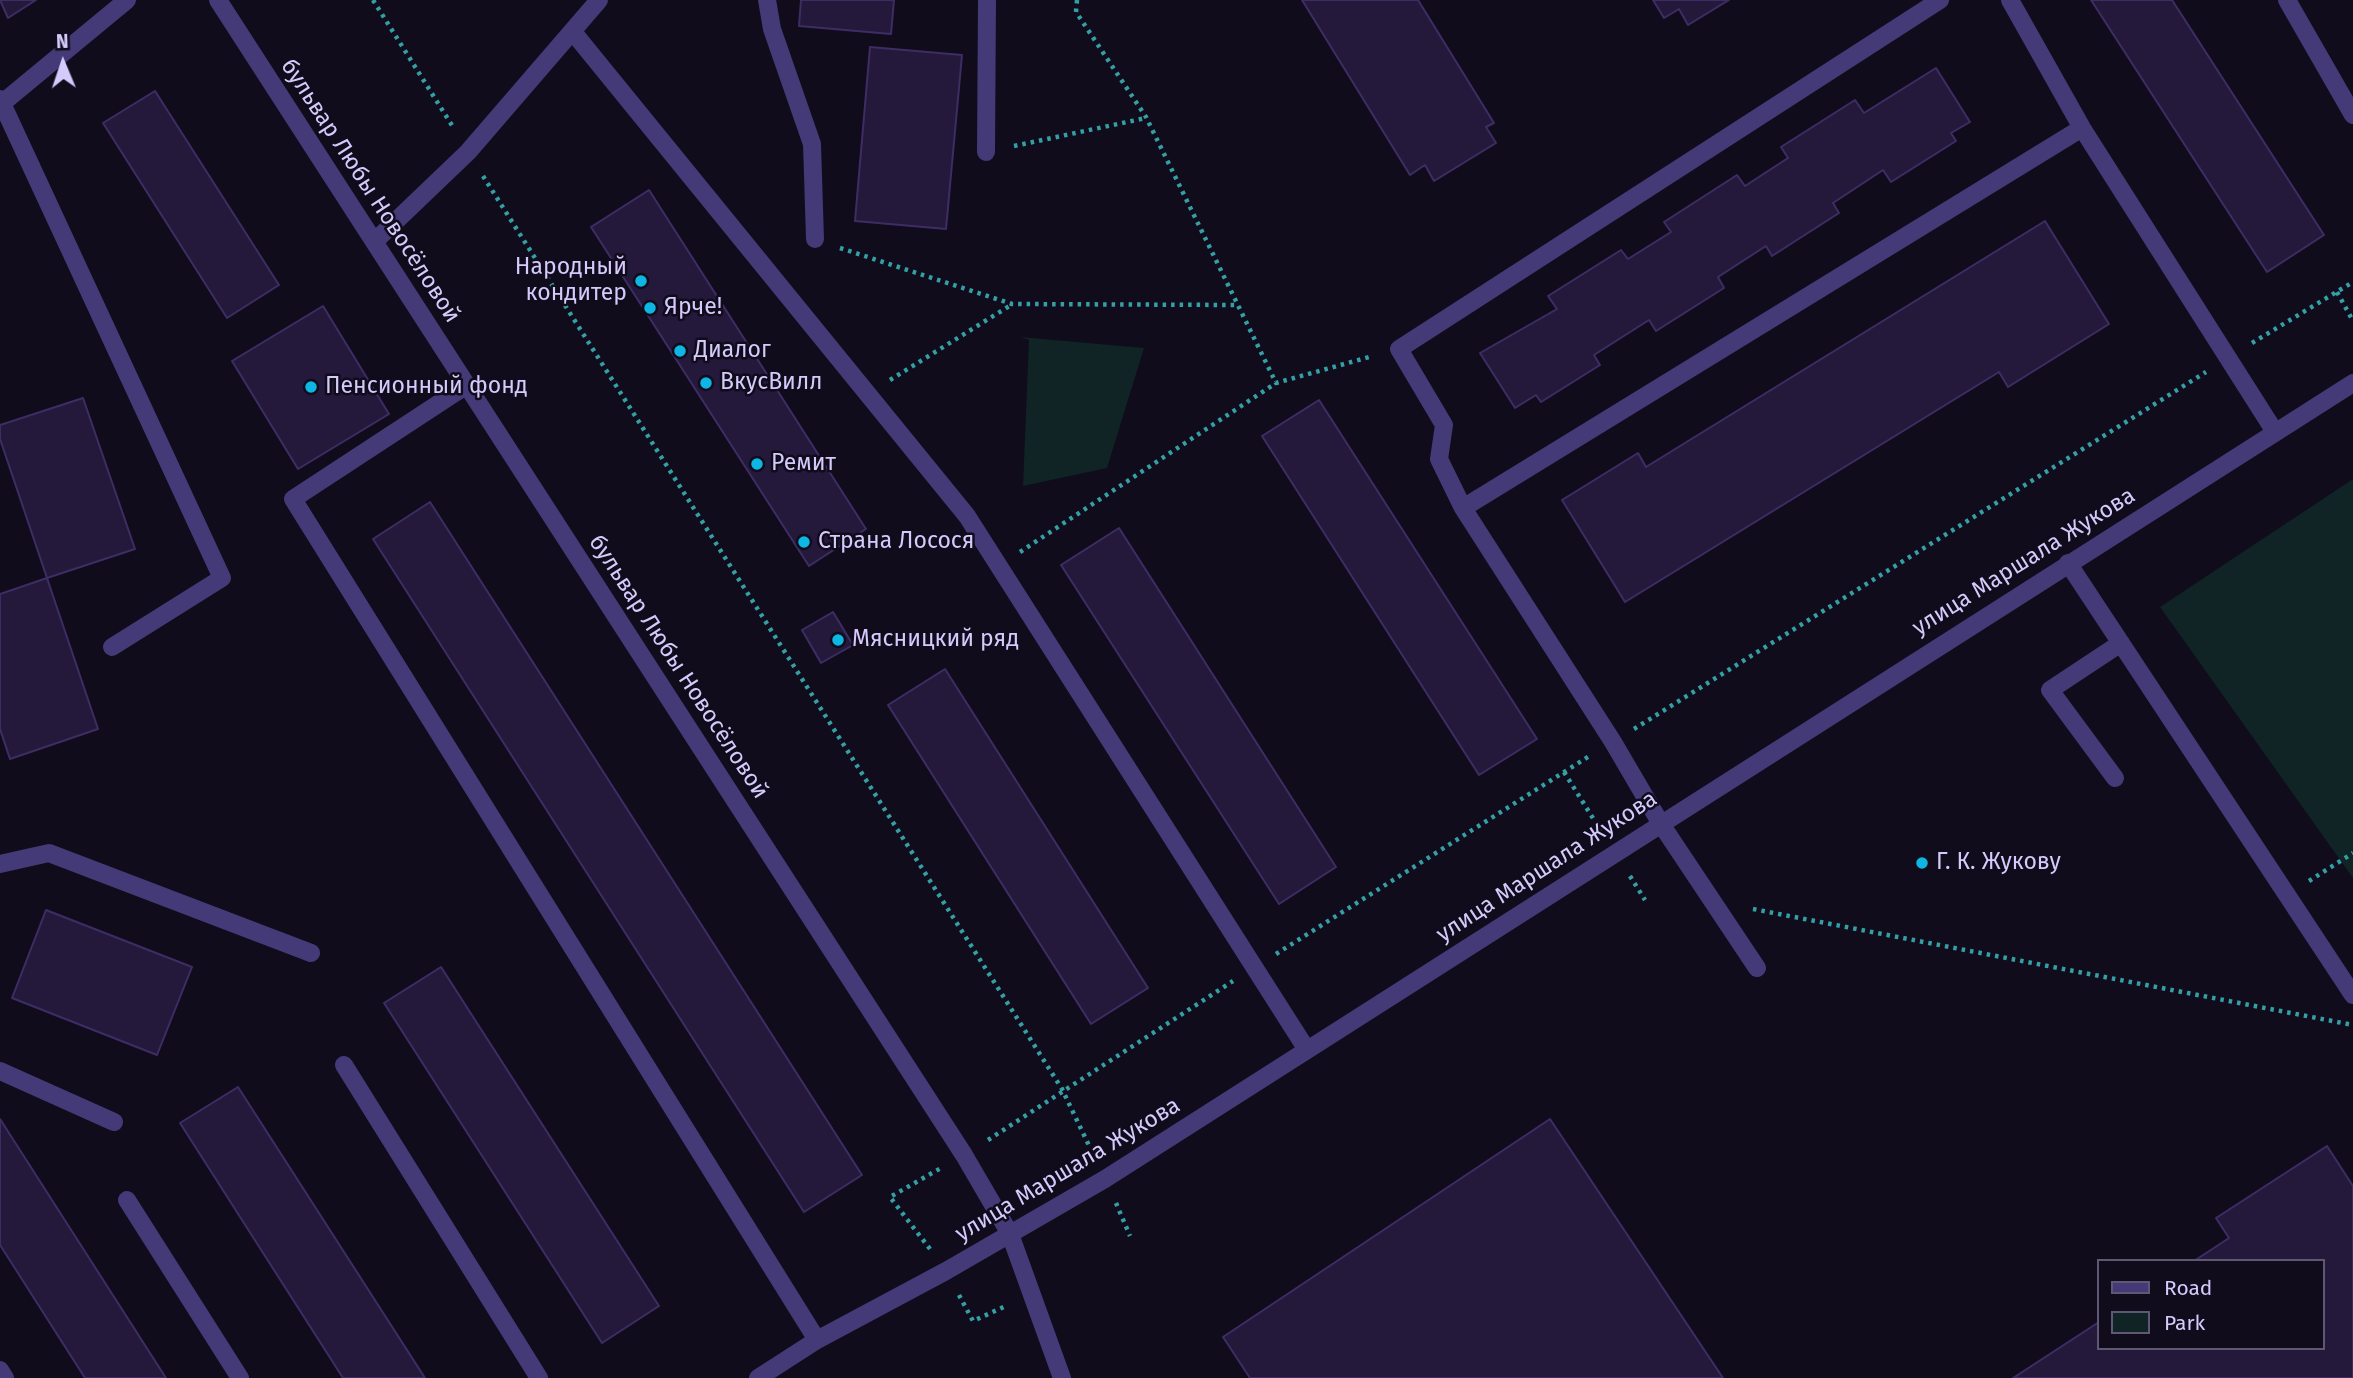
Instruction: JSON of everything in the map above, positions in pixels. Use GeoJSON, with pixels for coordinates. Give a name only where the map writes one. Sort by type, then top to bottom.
{"type":"FeatureCollection","features":[{"type":"Feature","properties":{"kind":"street"},"geometry":{"type":"LineString","coordinates":[[112,647],[222,578],[1,102],[127,0]]}},
{"type":"Feature","properties":{"kind":"street","name":"бульвар Любы Новосёловой"},"geometry":{"type":"LineString","coordinates":[[218,0],[964,1155],[1010,1234],[1062,1378]]}},
{"type":"Feature","properties":{"kind":"street"},"geometry":{"type":"LineString","coordinates":[[374,242],[468,152],[599,0]]}},
{"type":"Feature","properties":{"kind":"street"},"geometry":{"type":"LineString","coordinates":[[767,0],[772,29],[812,144],[815,239]]}},
{"type":"Feature","properties":{"kind":"street"},"geometry":{"type":"LineString","coordinates":[[986,152],[987,0]]}},
{"type":"Feature","properties":{"kind":"street"},"geometry":{"type":"LineString","coordinates":[[1756,968],[1661,824],[1613,742],[1463,508],[1439,459],[1444,425],[1399,349],[1940,0]]}},
{"type":"Feature","properties":{"kind":"street"},"geometry":{"type":"LineString","coordinates":[[2010,0],[2082,128],[2275,432]]}},
{"type":"Feature","properties":{"kind":"street"},"geometry":{"type":"LineString","coordinates":[[2287,0],[2353,115]]}},
{"type":"Feature","properties":{"kind":"street"},"geometry":{"type":"LineString","coordinates":[[573,32],[967,516],[1307,1050]]}},
{"type":"Feature","properties":{"kind":"street"},"geometry":{"type":"LineString","coordinates":[[1463,508],[2082,128]]}},
{"type":"Feature","properties":{"kind":"street","name":"улица Маршала Жукова"},"geometry":{"type":"LineString","coordinates":[[758,1378],[817,1340],[946,1271],[1105,1179],[2353,383]]}},
{"type":"Feature","properties":{"kind":"street"},"geometry":{"type":"LineString","coordinates":[[467,385],[293,499],[817,1340]]}},
{"type":"Feature","properties":{"kind":"street"},"geometry":{"type":"LineString","coordinates":[[2068,563],[2353,995]]}},
{"type":"Feature","properties":{"kind":"street"},"geometry":{"type":"LineString","coordinates":[[2115,778],[2050,690],[2121,643]]}},
{"type":"Feature","properties":{"kind":"street"},"geometry":{"type":"LineString","coordinates":[[0,864],[49,853],[311,953]]}},
{"type":"Feature","properties":{"kind":"street"},"geometry":{"type":"LineString","coordinates":[[344,1065],[539,1378]]}},
{"type":"Feature","properties":{"kind":"street"},"geometry":{"type":"LineString","coordinates":[[0,1071],[114,1122]]}},
{"type":"Feature","properties":{"kind":"street"},"geometry":{"type":"LineString","coordinates":[[127,1200],[240,1378]]}},
{"type":"Feature","properties":{"kind":"street"},"geometry":{"type":"LineString","coordinates":[[0,1370],[5,1378]]}},
{"type":"Feature","properties":{"kind":"path"},"geometry":{"type":"LineString","coordinates":[[373,0],[1062,1089],[1130,1236]]}},
{"type":"Feature","properties":{"kind":"path"},"geometry":{"type":"LineString","coordinates":[[1077,0],[1076,12],[1146,117],[1276,383]]}},
{"type":"Feature","properties":{"kind":"path"},"geometry":{"type":"LineString","coordinates":[[986,152],[1146,117]]}},
{"type":"Feature","properties":{"kind":"path"},"geometry":{"type":"LineString","coordinates":[[815,239],[1012,304],[1236,305]]}},
{"type":"Feature","properties":{"kind":"path"},"geometry":{"type":"LineString","coordinates":[[973,1321],[946,1271],[890,1197],[964,1155],[1062,1089],[1255,967],[2353,282]]}},
{"type":"Feature","properties":{"kind":"path"},"geometry":{"type":"LineString","coordinates":[[2337,292],[2353,321]]}},
{"type":"Feature","properties":{"kind":"path"},"geometry":{"type":"LineString","coordinates":[[867,394],[1012,304]]}},
{"type":"Feature","properties":{"kind":"path"},"geometry":{"type":"LineString","coordinates":[[998,566],[1276,383],[1399,349]]}},
{"type":"Feature","properties":{"kind":"path"},"geometry":{"type":"LineString","coordinates":[[2288,895],[2353,853]]}},
{"type":"Feature","properties":{"kind":"path"},"geometry":{"type":"LineString","coordinates":[[1750,909],[2353,1026]]}},
{"type":"Feature","properties":{"kind":"green space"},"geometry":{"type":"Polygon","coordinates":[[[1020,337],[1144,348],[1107,468],[1023,486],[1029,340],[1020,337]]]}},
{"type":"Feature","properties":{"kind":"green space"},"geometry":{"type":"Polygon","coordinates":[[[2353,479],[2353,878],[2160,607],[2353,479]]]}},
{"type":"Feature","properties":{"kind":"building"},"geometry":{"type":"Polygon","coordinates":[[[0,0],[36,0],[8,18],[0,0]]]}},
{"type":"Feature","properties":{"kind":"building"},"geometry":{"type":"Polygon","coordinates":[[[801,0],[894,0],[891,34],[799,26],[801,0]]]}},
{"type":"Feature","properties":{"kind":"building"},"geometry":{"type":"Polygon","coordinates":[[[1302,0],[1418,0],[1494,123],[1486,127],[1496,143],[1434,181],[1425,165],[1410,175],[1302,0]]]}},
{"type":"Feature","properties":{"kind":"building"},"geometry":{"type":"Polygon","coordinates":[[[1653,0],[1729,0],[1688,25],[1679,9],[1664,18],[1653,0]]]}},
{"type":"Feature","properties":{"kind":"building"},"geometry":{"type":"Polygon","coordinates":[[[2091,0],[2172,0],[2324,235],[2267,272],[2091,0]]]}},
{"type":"Feature","properties":{"kind":"building"},"geometry":{"type":"Polygon","coordinates":[[[870,47],[962,55],[946,229],[855,221],[870,47]]]}},
{"type":"Feature","properties":{"kind":"building"},"geometry":{"type":"Polygon","coordinates":[[[1936,68],[1970,122],[1951,133],[1956,141],[1891,182],[1883,170],[1833,203],[1839,213],[1772,256],[1766,246],[1718,277],[1724,288],[1656,331],[1649,320],[1594,355],[1600,365],[1541,402],[1536,395],[1515,408],[1480,353],[1557,309],[1548,296],[1621,250],[1628,259],[1671,232],[1664,222],[1737,175],[1745,186],[1788,158],[1781,147],[1855,100],[1864,113],[1936,68]]]}},
{"type":"Feature","properties":{"kind":"building"},"geometry":{"type":"Polygon","coordinates":[[[155,91],[279,285],[227,318],[103,123],[155,91]]]}},
{"type":"Feature","properties":{"kind":"building"},"geometry":{"type":"Polygon","coordinates":[[[649,190],[866,529],[809,566],[591,227],[649,190]]]}},
{"type":"Feature","properties":{"kind":"building"},"geometry":{"type":"Polygon","coordinates":[[[2045,221],[2109,324],[2008,387],[1999,372],[1625,602],[1562,500],[1638,453],[1646,467],[2045,221]]]}},
{"type":"Feature","properties":{"kind":"building","name":"Пенсионный фонд"},"geometry":{"type":"Polygon","coordinates":[[[323,306],[389,414],[298,469],[232,361],[323,306]]]}},
{"type":"Feature","properties":{"kind":"building"},"geometry":{"type":"Polygon","coordinates":[[[83,398],[135,549],[47,578],[0,439],[0,425],[83,398]]]}},
{"type":"Feature","properties":{"kind":"building"},"geometry":{"type":"Polygon","coordinates":[[[1319,400],[1537,739],[1479,775],[1262,436],[1319,400]]]}},
{"type":"Feature","properties":{"kind":"building"},"geometry":{"type":"Polygon","coordinates":[[[430,502],[862,1175],[804,1212],[373,539],[430,502]]]}},
{"type":"Feature","properties":{"kind":"building"},"geometry":{"type":"Polygon","coordinates":[[[1119,528],[1336,867],[1279,904],[1061,565],[1119,528]]]}},
{"type":"Feature","properties":{"kind":"building"},"geometry":{"type":"Polygon","coordinates":[[[47,578],[98,729],[10,759],[0,729],[0,594],[47,578]]]}},
{"type":"Feature","properties":{"kind":"building"},"geometry":{"type":"Polygon","coordinates":[[[833,612],[853,645],[821,663],[802,630],[833,612]]]}},
{"type":"Feature","properties":{"kind":"building"},"geometry":{"type":"Polygon","coordinates":[[[945,669],[1148,988],[1091,1024],[888,705],[945,669]]]}},
{"type":"Feature","properties":{"kind":"building"},"geometry":{"type":"Polygon","coordinates":[[[46,910],[192,967],[157,1055],[12,998],[46,910]]]}},
{"type":"Feature","properties":{"kind":"building"},"geometry":{"type":"Polygon","coordinates":[[[441,967],[659,1306],[602,1343],[384,1003],[441,967]]]}},
{"type":"Feature","properties":{"kind":"building"},"geometry":{"type":"Polygon","coordinates":[[[238,1087],[425,1378],[343,1378],[180,1123],[238,1087]]]}},
{"type":"Feature","properties":{"kind":"building"},"geometry":{"type":"Polygon","coordinates":[[[0,1119],[166,1378],[85,1378],[0,1245],[0,1119]]]}},
{"type":"Feature","properties":{"kind":"building"},"geometry":{"type":"Polygon","coordinates":[[[1550,1119],[1723,1378],[1250,1378],[1223,1337],[1550,1119]]]}},
{"type":"Feature","properties":{"kind":"building"},"geometry":{"type":"Polygon","coordinates":[[[2327,1146],[2353,1186],[2353,1378],[2013,1378],[2098,1323],[2098,1350],[2325,1350],[2325,1259],[2197,1259],[2229,1238],[2216,1218],[2327,1146]]]}},
{"type":"Feature","properties":{"kind":"place","name":"Народный кондитер"},"geometry":{"type":"Point","coordinates":[641,281]}},
{"type":"Feature","properties":{"kind":"place","name":"Ярче!"},"geometry":{"type":"Point","coordinates":[650,308]}},
{"type":"Feature","properties":{"kind":"place","name":"Диалог"},"geometry":{"type":"Point","coordinates":[680,351]}},
{"type":"Feature","properties":{"kind":"place","name":"ВкусВилл"},"geometry":{"type":"Point","coordinates":[706,383]}},
{"type":"Feature","properties":{"kind":"place","name":"Пенсионный фонд"},"geometry":{"type":"Point","coordinates":[311,387]}},
{"type":"Feature","properties":{"kind":"place","name":"Ремит"},"geometry":{"type":"Point","coordinates":[757,464]}},
{"type":"Feature","properties":{"kind":"place","name":"Страна Лосося"},"geometry":{"type":"Point","coordinates":[804,542]}},
{"type":"Feature","properties":{"kind":"place","name":"Мясницкий ряд"},"geometry":{"type":"Point","coordinates":[838,640]}},
{"type":"Feature","properties":{"kind":"place","name":"Г. К. Жукову"},"geometry":{"type":"Point","coordinates":[1922,863]}}]}
